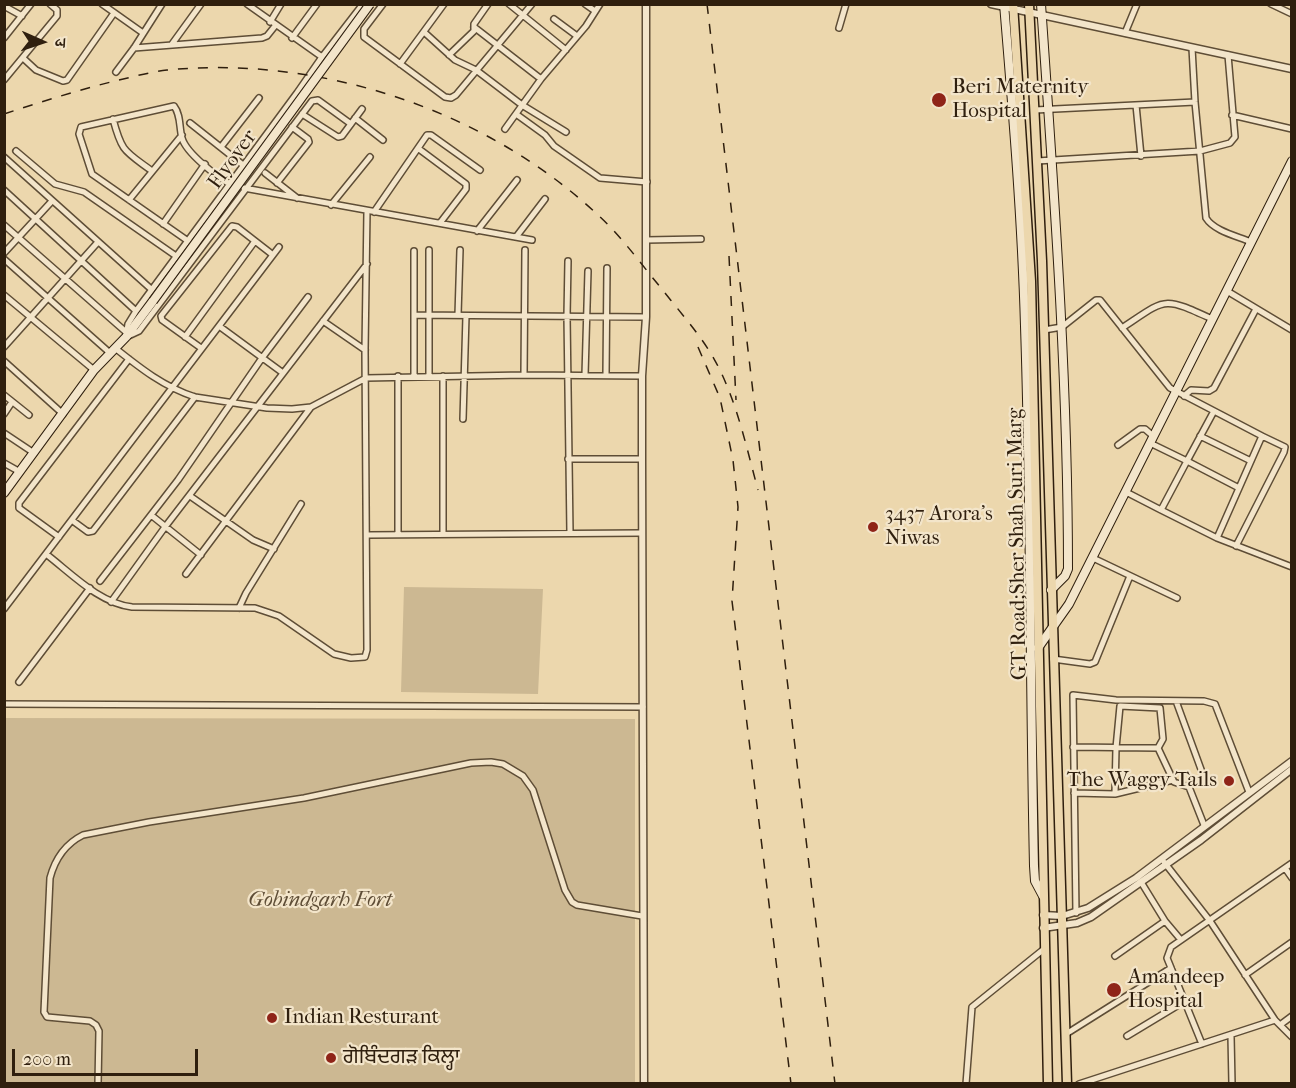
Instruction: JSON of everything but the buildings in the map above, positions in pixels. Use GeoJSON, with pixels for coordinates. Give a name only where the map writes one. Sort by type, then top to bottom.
{"type":"FeatureCollection","features":[{"type":"Feature","properties":{"kind":"main road","name":"Flyover"},"geometry":{"type":"LineString","coordinates":[[4,493],[94,370],[153,301],[370,4]]}},
{"type":"Feature","properties":{"kind":"main road"},"geometry":{"type":"LineString","coordinates":[[1041,4],[1062,327],[1068,491],[1068,569],[1065,576],[1051,590]]}},
{"type":"Feature","properties":{"kind":"main road","name":"GT Road;Sher Shah Suri Marg"},"geometry":{"type":"LineString","coordinates":[[1009,7],[1030,281],[1048,1083]]}},
{"type":"Feature","properties":{"kind":"main road"},"geometry":{"type":"LineString","coordinates":[[1009,7],[1025,324],[1034,866],[1035,881],[1043,896]]}},
{"type":"Feature","properties":{"kind":"main road","name":"GT Road;Sher Shah Suri Marg"},"geometry":{"type":"LineString","coordinates":[[1030,9],[1044,330],[1067,1083]]}},
{"type":"Feature","properties":{"kind":"main road"},"geometry":{"type":"LineString","coordinates":[[1038,648],[1069,604],[1093,558],[1292,161]]}},
{"type":"Feature","properties":{"kind":"street"},"geometry":{"type":"LineString","coordinates":[[4,38],[31,4]]}},
{"type":"Feature","properties":{"kind":"street"},"geometry":{"type":"LineString","coordinates":[[102,4],[143,33]]}},
{"type":"Feature","properties":{"kind":"street"},"geometry":{"type":"LineString","coordinates":[[116,72],[162,4]]}},
{"type":"Feature","properties":{"kind":"street"},"geometry":{"type":"LineString","coordinates":[[172,44],[201,4]]}},
{"type":"Feature","properties":{"kind":"street"},"geometry":{"type":"LineString","coordinates":[[247,4],[272,24],[322,57]]}},
{"type":"Feature","properties":{"kind":"street"},"geometry":{"type":"LineString","coordinates":[[134,48],[262,38],[267,36],[281,4]]}},
{"type":"Feature","properties":{"kind":"street"},"geometry":{"type":"LineString","coordinates":[[292,38],[317,4]]}},
{"type":"Feature","properties":{"kind":"street"},"geometry":{"type":"LineString","coordinates":[[126,335],[136,311],[363,4]]}},
{"type":"Feature","properties":{"kind":"street"},"geometry":{"type":"LineString","coordinates":[[383,4],[364,29],[363,35],[448,98],[456,95],[532,4]]}},
{"type":"Feature","properties":{"kind":"street"},"geometry":{"type":"LineString","coordinates":[[400,64],[444,4]]}},
{"type":"Feature","properties":{"kind":"street"},"geometry":{"type":"LineString","coordinates":[[449,55],[472,33],[475,22],[488,4]]}},
{"type":"Feature","properties":{"kind":"street"},"geometry":{"type":"LineString","coordinates":[[509,4],[566,50]]}},
{"type":"Feature","properties":{"kind":"street"},"geometry":{"type":"LineString","coordinates":[[585,4],[595,11]]}},
{"type":"Feature","properties":{"kind":"street"},"geometry":{"type":"LineString","coordinates":[[505,129],[600,4]]}},
{"type":"Feature","properties":{"kind":"street"},"geometry":{"type":"LineString","coordinates":[[644,1083],[642,376],[646,317],[646,4]]}},
{"type":"Feature","properties":{"kind":"street"},"geometry":{"type":"LineString","coordinates":[[839,28],[846,4]]}},
{"type":"Feature","properties":{"kind":"street"},"geometry":{"type":"LineString","coordinates":[[991,4],[1030,9],[1042,16],[1292,69]]}},
{"type":"Feature","properties":{"kind":"street"},"geometry":{"type":"LineString","coordinates":[[1125,33],[1137,4]]}},
{"type":"Feature","properties":{"kind":"street"},"geometry":{"type":"LineString","coordinates":[[1271,4],[1292,14]]}},
{"type":"Feature","properties":{"kind":"street"},"geometry":{"type":"LineString","coordinates":[[4,80],[57,16],[57,10],[51,5]]}},
{"type":"Feature","properties":{"kind":"street"},"geometry":{"type":"LineString","coordinates":[[4,6],[22,16]]}},
{"type":"Feature","properties":{"kind":"street"},"geometry":{"type":"LineString","coordinates":[[23,58],[39,71],[63,81],[67,80],[114,13]]}},
{"type":"Feature","properties":{"kind":"street"},"geometry":{"type":"LineString","coordinates":[[353,17],[364,29]]}},
{"type":"Feature","properties":{"kind":"street"},"geometry":{"type":"LineString","coordinates":[[554,19],[577,36]]}},
{"type":"Feature","properties":{"kind":"street"},"geometry":{"type":"LineString","coordinates":[[474,27],[541,79]]}},
{"type":"Feature","properties":{"kind":"street"},"geometry":{"type":"LineString","coordinates":[[424,32],[449,55],[476,70],[522,105],[566,132]]}},
{"type":"Feature","properties":{"kind":"street"},"geometry":{"type":"LineString","coordinates":[[1192,48],[1206,218],[1216,227],[1251,242]]}},
{"type":"Feature","properties":{"kind":"street"},"geometry":{"type":"LineString","coordinates":[[1037,161],[1200,152],[1233,142],[1235,137],[1228,55]]}},
{"type":"Feature","properties":{"kind":"street"},"geometry":{"type":"LineString","coordinates":[[221,147],[259,98]]}},
{"type":"Feature","properties":{"kind":"street"},"geometry":{"type":"LineString","coordinates":[[126,335],[139,331],[312,101],[315,100],[351,124]]}},
{"type":"Feature","properties":{"kind":"street"},"geometry":{"type":"LineString","coordinates":[[1035,110],[1195,102]]}},
{"type":"Feature","properties":{"kind":"street"},"geometry":{"type":"LineString","coordinates":[[188,241],[92,174],[79,134],[81,127],[172,105],[178,111],[182,135],[189,152],[230,184],[298,199],[532,240]]}},
{"type":"Feature","properties":{"kind":"street"},"geometry":{"type":"LineString","coordinates":[[1136,105],[1142,156]]}},
{"type":"Feature","properties":{"kind":"street"},"geometry":{"type":"LineString","coordinates":[[302,114],[336,137],[342,136],[362,109]]}},
{"type":"Feature","properties":{"kind":"street"},"geometry":{"type":"LineString","coordinates":[[516,114],[545,135],[554,146],[600,178],[646,182]]}},
{"type":"Feature","properties":{"kind":"street"},"geometry":{"type":"LineString","coordinates":[[1232,116],[1292,129]]}},
{"type":"Feature","properties":{"kind":"street"},"geometry":{"type":"LineString","coordinates":[[355,118],[383,140]]}},
{"type":"Feature","properties":{"kind":"street"},"geometry":{"type":"LineString","coordinates":[[113,119],[121,146],[126,153],[152,171]]}},
{"type":"Feature","properties":{"kind":"street"},"geometry":{"type":"LineString","coordinates":[[190,123],[243,165]]}},
{"type":"Feature","properties":{"kind":"street"},"geometry":{"type":"LineString","coordinates":[[277,183],[309,142],[292,127]]}},
{"type":"Feature","properties":{"kind":"street"},"geometry":{"type":"LineString","coordinates":[[129,200],[182,135]]}},
{"type":"Feature","properties":{"kind":"street"},"geometry":{"type":"LineString","coordinates":[[46,554],[111,602],[132,607],[255,608],[279,616],[334,654],[351,658],[365,657],[367,651],[368,535],[365,350],[371,212],[426,137],[431,135],[480,170]]}},
{"type":"Feature","properties":{"kind":"street"},"geometry":{"type":"LineString","coordinates":[[419,149],[466,184],[466,189],[440,224]]}},
{"type":"Feature","properties":{"kind":"street"},"geometry":{"type":"LineString","coordinates":[[16,151],[55,184],[84,192],[176,256]]}},
{"type":"Feature","properties":{"kind":"street"},"geometry":{"type":"LineString","coordinates":[[331,205],[370,157]]}},
{"type":"Feature","properties":{"kind":"street"},"geometry":{"type":"LineString","coordinates":[[5,159],[152,289]]}},
{"type":"Feature","properties":{"kind":"street"},"geometry":{"type":"LineString","coordinates":[[163,224],[205,164]]}},
{"type":"Feature","properties":{"kind":"street"},"geometry":{"type":"LineString","coordinates":[[265,173],[298,199]]}},
{"type":"Feature","properties":{"kind":"street"},"geometry":{"type":"LineString","coordinates":[[477,231],[518,180]]}},
{"type":"Feature","properties":{"kind":"street"},"geometry":{"type":"LineString","coordinates":[[4,190],[136,311]]}},
{"type":"Feature","properties":{"kind":"street"},"geometry":{"type":"LineString","coordinates":[[516,237],[545,199]]}},
{"type":"Feature","properties":{"kind":"street"},"geometry":{"type":"LineString","coordinates":[[4,253],[52,201]]}},
{"type":"Feature","properties":{"kind":"street"},"geometry":{"type":"LineString","coordinates":[[4,225],[126,335]]}},
{"type":"Feature","properties":{"kind":"street"},"geometry":{"type":"LineString","coordinates":[[201,348],[162,320],[161,316],[232,226],[237,227],[273,255]]}},
{"type":"Feature","properties":{"kind":"street"},"geometry":{"type":"LineString","coordinates":[[646,240],[701,238]]}},
{"type":"Feature","properties":{"kind":"street"},"geometry":{"type":"LineString","coordinates":[[185,337],[255,241]]}},
{"type":"Feature","properties":{"kind":"street"},"geometry":{"type":"LineString","coordinates":[[4,347],[98,242]]}},
{"type":"Feature","properties":{"kind":"street"},"geometry":{"type":"LineString","coordinates":[[4,609],[279,247]]}},
{"type":"Feature","properties":{"kind":"street"},"geometry":{"type":"LineString","coordinates":[[429,250],[429,376]]}},
{"type":"Feature","properties":{"kind":"street"},"geometry":{"type":"LineString","coordinates":[[458,315],[460,250]]}},
{"type":"Feature","properties":{"kind":"street"},"geometry":{"type":"LineString","coordinates":[[524,375],[525,250]]}},
{"type":"Feature","properties":{"kind":"street"},"geometry":{"type":"LineString","coordinates":[[414,251],[414,376]]}},
{"type":"Feature","properties":{"kind":"street"},"geometry":{"type":"LineString","coordinates":[[4,259],[47,298],[112,350],[129,359],[156,380],[172,389],[195,397],[280,409],[311,406],[366,378],[464,375],[642,376]]}},
{"type":"Feature","properties":{"kind":"street"},"geometry":{"type":"LineString","coordinates":[[568,261],[567,375],[570,533]]}},
{"type":"Feature","properties":{"kind":"street"},"geometry":{"type":"LineString","coordinates":[[111,602],[165,527],[367,264]]}},
{"type":"Feature","properties":{"kind":"street"},"geometry":{"type":"LineString","coordinates":[[606,375],[607,268]]}},
{"type":"Feature","properties":{"kind":"street"},"geometry":{"type":"LineString","coordinates":[[585,375],[588,271]]}},
{"type":"Feature","properties":{"kind":"street"},"geometry":{"type":"LineString","coordinates":[[1227,291],[1292,330]]}},
{"type":"Feature","properties":{"kind":"street"},"geometry":{"type":"LineString","coordinates":[[5,297],[94,370]]}},
{"type":"Feature","properties":{"kind":"street"},"geometry":{"type":"LineString","coordinates":[[100,581],[151,515],[308,297]]}},
{"type":"Feature","properties":{"kind":"street"},"geometry":{"type":"LineString","coordinates":[[1044,330],[1062,327],[1098,300],[1102,301],[1175,392],[1285,447],[1236,546]]}},
{"type":"Feature","properties":{"kind":"street"},"geometry":{"type":"LineString","coordinates":[[1122,328],[1156,305],[1166,302],[1180,304],[1212,319]]}},
{"type":"Feature","properties":{"kind":"street"},"geometry":{"type":"LineString","coordinates":[[1184,396],[1191,390],[1209,391],[1214,388],[1256,309]]}},
{"type":"Feature","properties":{"kind":"street"},"geometry":{"type":"LineString","coordinates":[[414,315],[646,317]]}},
{"type":"Feature","properties":{"kind":"street"},"geometry":{"type":"LineString","coordinates":[[463,419],[466,316]]}},
{"type":"Feature","properties":{"kind":"street"},"geometry":{"type":"LineString","coordinates":[[323,321],[365,350]]}},
{"type":"Feature","properties":{"kind":"street"},"geometry":{"type":"LineString","coordinates":[[219,326],[283,373]]}},
{"type":"Feature","properties":{"kind":"street"},"geometry":{"type":"LineString","coordinates":[[59,537],[19,508],[19,503],[129,359]]}},
{"type":"Feature","properties":{"kind":"street"},"geometry":{"type":"LineString","coordinates":[[4,361],[63,414]]}},
{"type":"Feature","properties":{"kind":"street"},"geometry":{"type":"LineString","coordinates":[[398,376],[398,535]]}},
{"type":"Feature","properties":{"kind":"street"},"geometry":{"type":"LineString","coordinates":[[443,376],[443,534]]}},
{"type":"Feature","properties":{"kind":"street"},"geometry":{"type":"LineString","coordinates":[[4,396],[29,415]]}},
{"type":"Feature","properties":{"kind":"street"},"geometry":{"type":"LineString","coordinates":[[73,521],[88,532],[93,531],[195,397]]}},
{"type":"Feature","properties":{"kind":"street"},"geometry":{"type":"LineString","coordinates":[[4,414],[12,402]]}},
{"type":"Feature","properties":{"kind":"street"},"geometry":{"type":"LineString","coordinates":[[186,574],[311,406]]}},
{"type":"Feature","properties":{"kind":"street"},"geometry":{"type":"LineString","coordinates":[[1161,510],[1214,411]]}},
{"type":"Feature","properties":{"kind":"street"},"geometry":{"type":"LineString","coordinates":[[1118,444],[1140,429],[1145,429],[1152,439],[1187,461],[1239,488]]}},
{"type":"Feature","properties":{"kind":"street"},"geometry":{"type":"LineString","coordinates":[[4,433],[34,453]]}},
{"type":"Feature","properties":{"kind":"street"},"geometry":{"type":"LineString","coordinates":[[1200,436],[1251,461]]}},
{"type":"Feature","properties":{"kind":"street"},"geometry":{"type":"LineString","coordinates":[[1217,538],[1262,436]]}},
{"type":"Feature","properties":{"kind":"street"},"geometry":{"type":"LineString","coordinates":[[568,459],[614,457],[642,459]]}},
{"type":"Feature","properties":{"kind":"street"},"geometry":{"type":"LineString","coordinates":[[4,463],[20,472]]}},
{"type":"Feature","properties":{"kind":"street"},"geometry":{"type":"LineString","coordinates":[[1126,492],[1217,538],[1292,567]]}},
{"type":"Feature","properties":{"kind":"street"},"geometry":{"type":"LineString","coordinates":[[189,496],[253,540],[274,549]]}},
{"type":"Feature","properties":{"kind":"street"},"geometry":{"type":"LineString","coordinates":[[239,608],[301,504]]}},
{"type":"Feature","properties":{"kind":"street"},"geometry":{"type":"LineString","coordinates":[[151,515],[201,555]]}},
{"type":"Feature","properties":{"kind":"street"},"geometry":{"type":"LineString","coordinates":[[368,535],[642,533]]}},
{"type":"Feature","properties":{"kind":"street"},"geometry":{"type":"LineString","coordinates":[[1093,558],[1177,598]]}},
{"type":"Feature","properties":{"kind":"street"},"geometry":{"type":"LineString","coordinates":[[1053,659],[1090,664],[1095,662],[1130,576]]}},
{"type":"Feature","properties":{"kind":"street"},"geometry":{"type":"LineString","coordinates":[[18,682],[90,588]]}},
{"type":"Feature","properties":{"kind":"street"},"geometry":{"type":"LineString","coordinates":[[1076,913],[1073,695],[1116,700],[1204,701],[1216,705],[1249,792]]}},
{"type":"Feature","properties":{"kind":"street"},"geometry":{"type":"LineString","coordinates":[[1176,701],[1206,783]]}},
{"type":"Feature","properties":{"kind":"street"},"geometry":{"type":"LineString","coordinates":[[4,704],[642,707]]}},
{"type":"Feature","properties":{"kind":"street"},"geometry":{"type":"LineString","coordinates":[[1115,794],[1118,708],[1121,705],[1161,709],[1163,739],[1158,748]]}},
{"type":"Feature","properties":{"kind":"street"},"geometry":{"type":"LineString","coordinates":[[1073,747],[1158,748]]}},
{"type":"Feature","properties":{"kind":"street"},"geometry":{"type":"LineString","coordinates":[[1158,748],[1176,784],[1189,787],[1204,825]]}},
{"type":"Feature","properties":{"kind":"street"},"geometry":{"type":"LineString","coordinates":[[1043,915],[1062,916],[1088,908],[1136,878],[1292,761]]}},
{"type":"Feature","properties":{"kind":"street"},"geometry":{"type":"LineString","coordinates":[[98,1083],[99,1031],[96,1025],[90,1021],[47,1017],[44,1012],[50,878],[53,867],[63,850],[83,835],[149,822],[304,798],[471,763],[491,762],[516,771],[528,781],[533,790],[565,890],[572,902],[586,908],[642,915]]}},
{"type":"Feature","properties":{"kind":"street"},"geometry":{"type":"LineString","coordinates":[[1043,928],[1062,927],[1091,917],[1201,840],[1292,769]]}},
{"type":"Feature","properties":{"kind":"street"},"geometry":{"type":"LineString","coordinates":[[1074,793],[1115,794],[1173,780]]}},
{"type":"Feature","properties":{"kind":"street"},"geometry":{"type":"LineString","coordinates":[[1161,858],[1210,921],[1277,1022],[1292,1037]]}},
{"type":"Feature","properties":{"kind":"street"},"geometry":{"type":"LineString","coordinates":[[1202,1044],[1167,955],[1171,947],[1292,863]]}},
{"type":"Feature","properties":{"kind":"street"},"geometry":{"type":"LineString","coordinates":[[1285,868],[1292,878]]}},
{"type":"Feature","properties":{"kind":"street"},"geometry":{"type":"LineString","coordinates":[[1141,882],[1165,921],[1181,940]]}},
{"type":"Feature","properties":{"kind":"street"},"geometry":{"type":"LineString","coordinates":[[1115,956],[1165,921]]}},
{"type":"Feature","properties":{"kind":"street"},"geometry":{"type":"LineString","coordinates":[[1245,975],[1292,942]]}},
{"type":"Feature","properties":{"kind":"street"},"geometry":{"type":"LineString","coordinates":[[966,1083],[972,1007],[1044,949]]}},
{"type":"Feature","properties":{"kind":"street"},"geometry":{"type":"LineString","coordinates":[[1066,1034],[1171,968]]}},
{"type":"Feature","properties":{"kind":"street"},"geometry":{"type":"LineString","coordinates":[[1127,1036],[1185,1001]]}},
{"type":"Feature","properties":{"kind":"street"},"geometry":{"type":"LineString","coordinates":[[1079,1083],[1292,1016]]}},
{"type":"Feature","properties":{"kind":"street"},"geometry":{"type":"LineString","coordinates":[[1231,1036],[1232,1083]]}},
{"type":"Feature","properties":{"kind":"green space"},"geometry":{"type":"Polygon","coordinates":[[[404,587],[543,589],[538,694],[401,692],[404,587]]]}},
{"type":"Feature","properties":{"kind":"green space","name":"Gobindgarh Fort"},"geometry":{"type":"Polygon","coordinates":[[[5,718],[635,719],[635,1083],[5,1084],[5,718]]]}},
{"type":"Feature","properties":{"kind":"railway"},"geometry":{"type":"LineString","coordinates":[[707,4],[835,1084]]}},
{"type":"Feature","properties":{"kind":"railway"},"geometry":{"type":"LineString","coordinates":[[4,114],[87,88],[148,73],[225,68],[283,72],[341,82],[398,98],[453,119],[505,146],[554,178],[598,215],[631,251],[695,331],[721,372],[745,439],[758,490]]}},
{"type":"Feature","properties":{"kind":"railway"},"geometry":{"type":"LineString","coordinates":[[729,256],[736,400]]}},
{"type":"Feature","properties":{"kind":"railway"},"geometry":{"type":"LineString","coordinates":[[698,347],[720,398],[733,460],[738,507],[732,601],[791,1084]]}},
{"type":"Feature","properties":{"kind":"place","name":"Beri Maternity Hospital"},"geometry":{"type":"Point","coordinates":[939,100]}},
{"type":"Feature","properties":{"kind":"place","name":"3437 Arora's Niwas"},"geometry":{"type":"Point","coordinates":[873,527]}},
{"type":"Feature","properties":{"kind":"place","name":"The Waggy Tails"},"geometry":{"type":"Point","coordinates":[1229,781]}},
{"type":"Feature","properties":{"kind":"place","name":"Amandeep Hospital"},"geometry":{"type":"Point","coordinates":[1114,990]}},
{"type":"Feature","properties":{"kind":"place","name":"Indian Resturant"},"geometry":{"type":"Point","coordinates":[272,1018]}},
{"type":"Feature","properties":{"kind":"place","name":"ਗੋਬਿੰਦਗੜ ਕਿਲ੍ਹਾ"},"geometry":{"type":"Point","coordinates":[331,1058]}}]}
